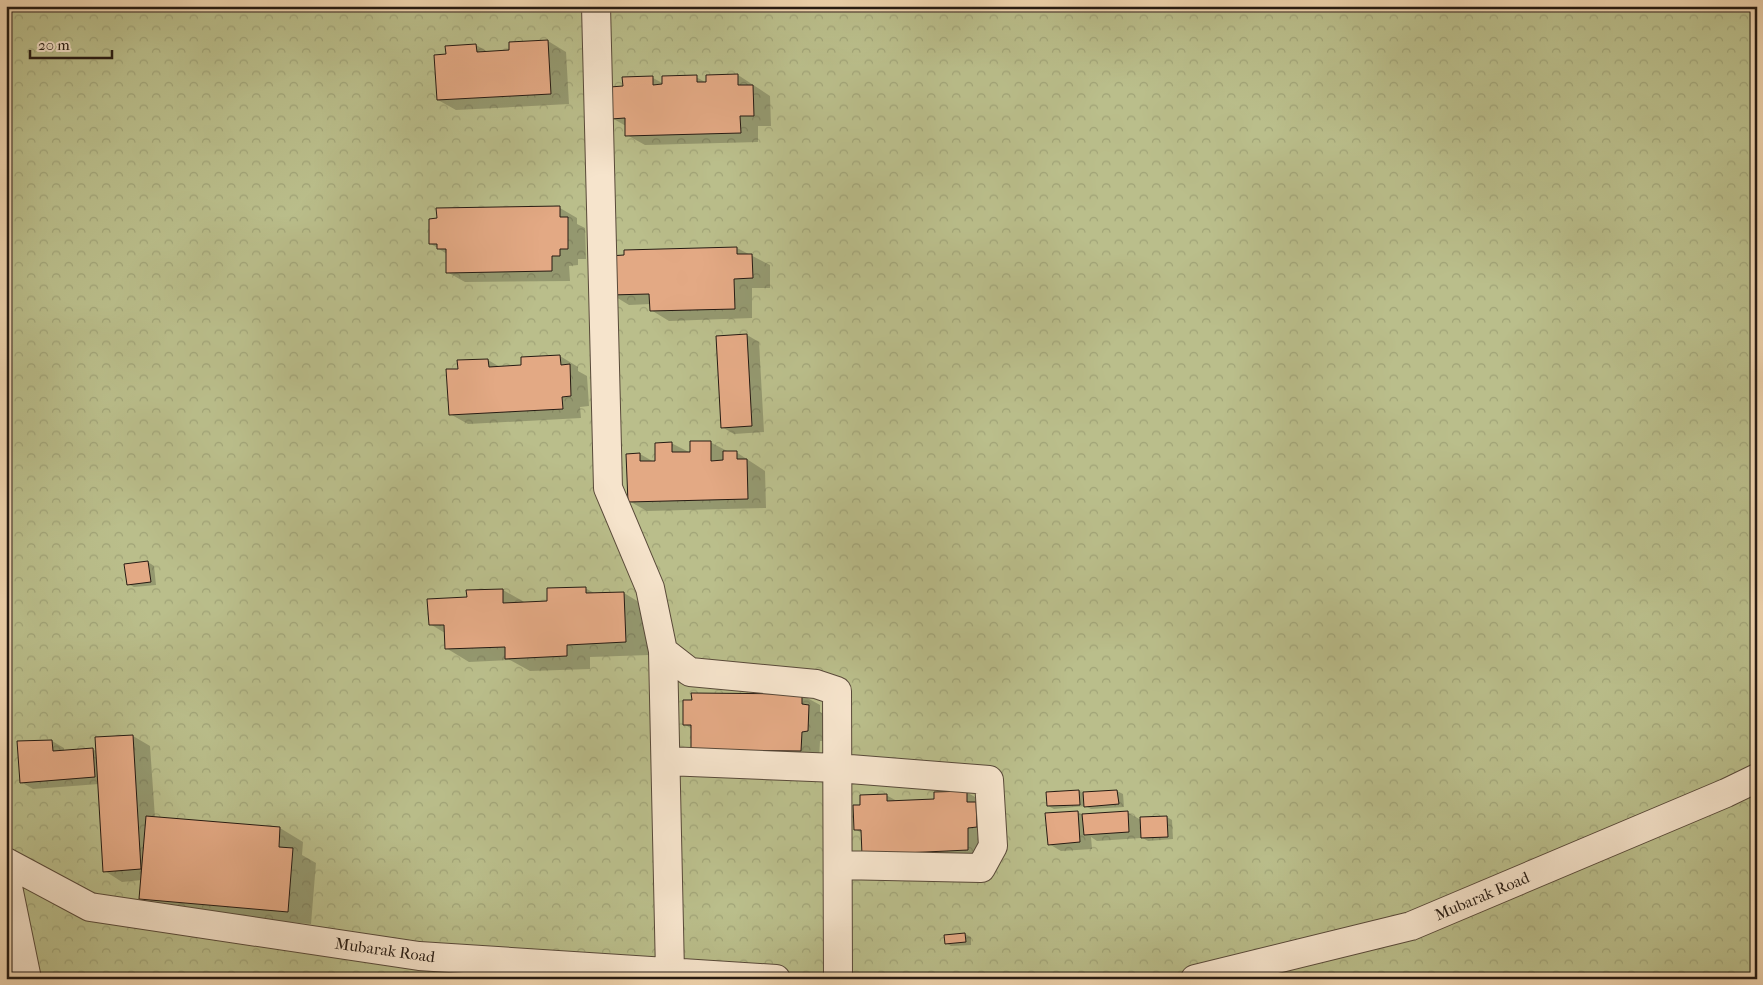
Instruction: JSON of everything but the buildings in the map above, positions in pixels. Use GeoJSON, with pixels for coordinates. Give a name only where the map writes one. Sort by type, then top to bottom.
{"type":"FeatureCollection","features":[{"type":"Feature","properties":{"kind":"street"},"geometry":{"type":"LineString","coordinates":[[596,6],[608,488],[650,588],[663,651],[670,972]]}},
{"type":"Feature","properties":{"kind":"street"},"geometry":{"type":"LineString","coordinates":[[663,651],[690,672],[816,684],[837,691],[838,979]]}},
{"type":"Feature","properties":{"kind":"street"},"geometry":{"type":"LineString","coordinates":[[666,761],[837,768],[989,780],[993,846],[981,868],[838,865]]}},
{"type":"Feature","properties":{"kind":"street","name":"Mubarak Road"},"geometry":{"type":"LineString","coordinates":[[1195,979],[1411,926],[1757,778]]}},
{"type":"Feature","properties":{"kind":"street","name":"Mubarak Road"},"geometry":{"type":"LineString","coordinates":[[6,862],[90,907],[418,956],[776,979]]}},
{"type":"Feature","properties":{"kind":"street"},"geometry":{"type":"LineString","coordinates":[[6,877],[27,979]]}},
{"type":"Feature","properties":{"kind":"green space"},"geometry":{"type":"Polygon","coordinates":[[[6,6],[1757,6],[1757,979],[6,979],[6,6]]]}}]}
